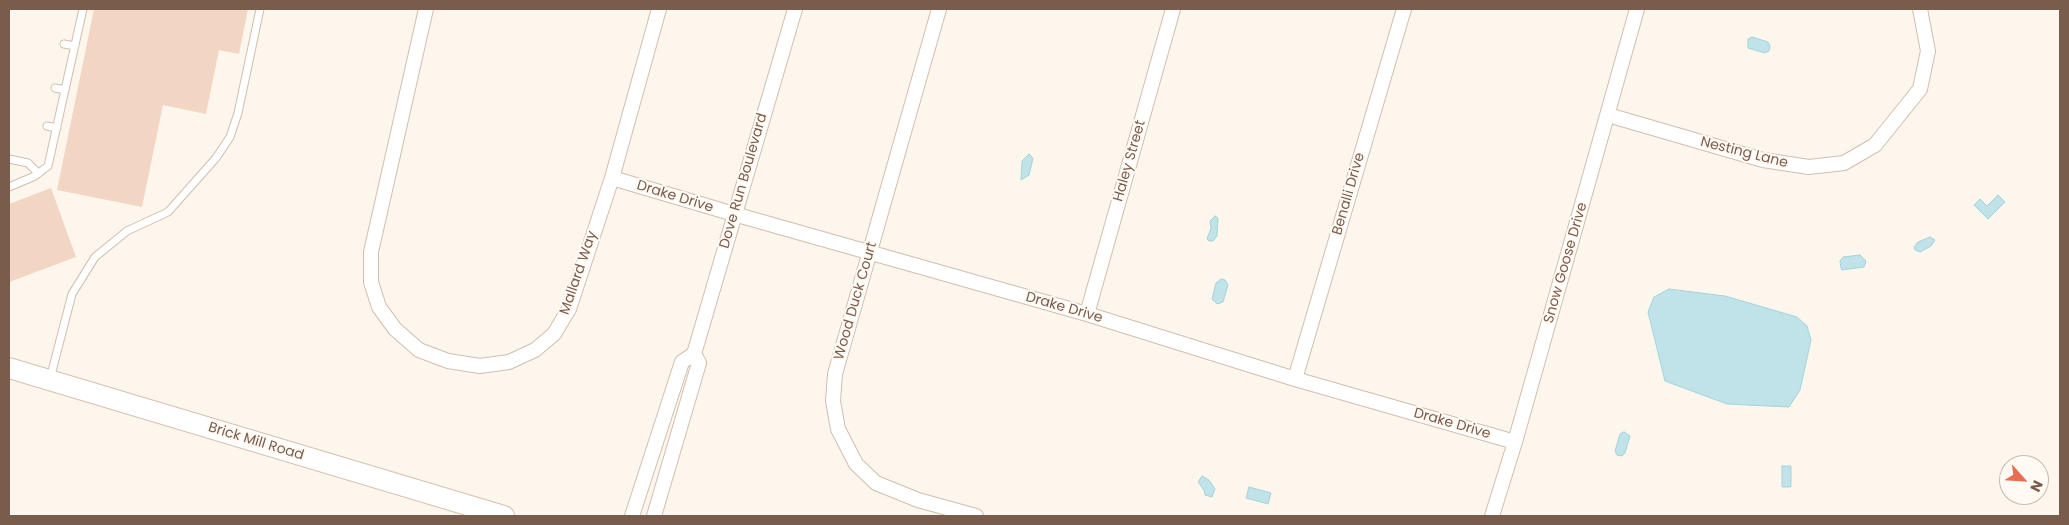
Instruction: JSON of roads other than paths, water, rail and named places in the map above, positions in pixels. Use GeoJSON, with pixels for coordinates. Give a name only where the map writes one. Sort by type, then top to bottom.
{"type":"FeatureCollection","features":[{"type":"Feature","properties":{"kind":"street","name":"Mallard Way"},"geometry":{"type":"LineString","coordinates":[[426,9],[371,252],[371,282],[379,307],[395,329],[419,350],[448,361],[480,366],[509,362],[535,350],[554,334],[570,309],[612,178],[658,9]]}},
{"type":"Feature","properties":{"kind":"street","name":"Dove Run Boulevard"},"geometry":{"type":"LineString","coordinates":[[632,516],[682,362],[694,354],[795,9]]}},
{"type":"Feature","properties":{"kind":"street","name":"Wood Duck Court"},"geometry":{"type":"LineString","coordinates":[[938,9],[835,374],[833,401],[838,430],[856,464],[876,482],[918,500],[976,516]]}},
{"type":"Feature","properties":{"kind":"street","name":"Haley Street"},"geometry":{"type":"LineString","coordinates":[[1087,314],[1173,9]]}},
{"type":"Feature","properties":{"kind":"street","name":"Benalli Drive"},"geometry":{"type":"LineString","coordinates":[[1295,379],[1404,9]]}},
{"type":"Feature","properties":{"kind":"street","name":"Snow Goose Drive"},"geometry":{"type":"LineString","coordinates":[[1492,516],[1516,442],[1637,9]]}},
{"type":"Feature","properties":{"kind":"street","name":"Nesting Lane"},"geometry":{"type":"LineString","coordinates":[[1608,115],[1763,160],[1809,167],[1844,163],[1875,145],[1920,89],[1928,51],[1920,9]]}},
{"type":"Feature","properties":{"kind":"street","name":"Drake Drive"},"geometry":{"type":"LineString","coordinates":[[612,178],[1087,314],[1295,379],[1516,442]]}},
{"type":"Feature","properties":{"kind":"street","name":"Dove Run Boulevard"},"geometry":{"type":"LineString","coordinates":[[654,516],[699,363],[694,354]]}},
{"type":"Feature","properties":{"kind":"street","name":"Brick Mill Road"},"geometry":{"type":"LineString","coordinates":[[9,368],[504,516]]}},
{"type":"Feature","properties":{"kind":"lane"},"geometry":{"type":"LineString","coordinates":[[9,187],[48,166],[83,9]]}},
{"type":"Feature","properties":{"kind":"lane"},"geometry":{"type":"LineString","coordinates":[[49,380],[72,294],[95,257],[127,231],[168,212],[216,158],[230,137],[238,114],[260,9]]}},
{"type":"Feature","properties":{"kind":"lane"},"geometry":{"type":"LineString","coordinates":[[64,44],[75,46]]}},
{"type":"Feature","properties":{"kind":"lane"},"geometry":{"type":"LineString","coordinates":[[55,88],[65,90]]}},
{"type":"Feature","properties":{"kind":"lane"},"geometry":{"type":"LineString","coordinates":[[46,126],[57,128]]}},
{"type":"Feature","properties":{"kind":"lane"},"geometry":{"type":"LineString","coordinates":[[9,159],[28,164],[38,173]]}},
{"type":"Feature","properties":{"kind":"water"},"geometry":{"type":"Polygon","coordinates":[[[1752,37],[1768,42],[1770,46],[1769,51],[1765,53],[1748,48],[1748,39],[1752,37]]]}},
{"type":"Feature","properties":{"kind":"water"},"geometry":{"type":"Polygon","coordinates":[[[1029,154],[1033,158],[1029,175],[1021,180],[1022,161],[1029,154]]]}},
{"type":"Feature","properties":{"kind":"water"},"geometry":{"type":"Polygon","coordinates":[[[1998,195],[2005,202],[1988,219],[1974,205],[1980,199],[1987,206],[1998,195]]]}},
{"type":"Feature","properties":{"kind":"water"},"geometry":{"type":"Polygon","coordinates":[[[1215,216],[1218,218],[1217,236],[1213,241],[1209,241],[1207,239],[1211,228],[1210,221],[1215,216]]]}},
{"type":"Feature","properties":{"kind":"water"},"geometry":{"type":"Polygon","coordinates":[[[1930,237],[1935,240],[1931,246],[1920,252],[1915,250],[1914,247],[1918,242],[1930,237]]]}},
{"type":"Feature","properties":{"kind":"water"},"geometry":{"type":"Polygon","coordinates":[[[1860,255],[1866,261],[1864,267],[1842,270],[1840,261],[1843,257],[1860,255]]]}},
{"type":"Feature","properties":{"kind":"water"},"geometry":{"type":"Polygon","coordinates":[[[1221,279],[1225,280],[1228,285],[1223,302],[1217,304],[1212,299],[1216,283],[1221,279]]]}},
{"type":"Feature","properties":{"kind":"water"},"geometry":{"type":"Polygon","coordinates":[[[1669,289],[1725,296],[1797,317],[1807,326],[1811,340],[1800,390],[1789,407],[1727,404],[1665,381],[1648,312],[1654,297],[1669,289]]]}},
{"type":"Feature","properties":{"kind":"water"},"geometry":{"type":"Polygon","coordinates":[[[1624,432],[1630,436],[1625,453],[1622,456],[1617,455],[1615,451],[1620,434],[1624,432]]]}},
{"type":"Feature","properties":{"kind":"water"},"geometry":{"type":"Polygon","coordinates":[[[1782,466],[1791,466],[1791,487],[1782,487],[1782,466]]]}},
{"type":"Feature","properties":{"kind":"water"},"geometry":{"type":"Polygon","coordinates":[[[1202,476],[1209,480],[1215,489],[1212,497],[1205,495],[1198,482],[1202,476]]]}},
{"type":"Feature","properties":{"kind":"water"},"geometry":{"type":"Polygon","coordinates":[[[1249,487],[1271,493],[1268,504],[1246,498],[1249,487]]]}}]}
